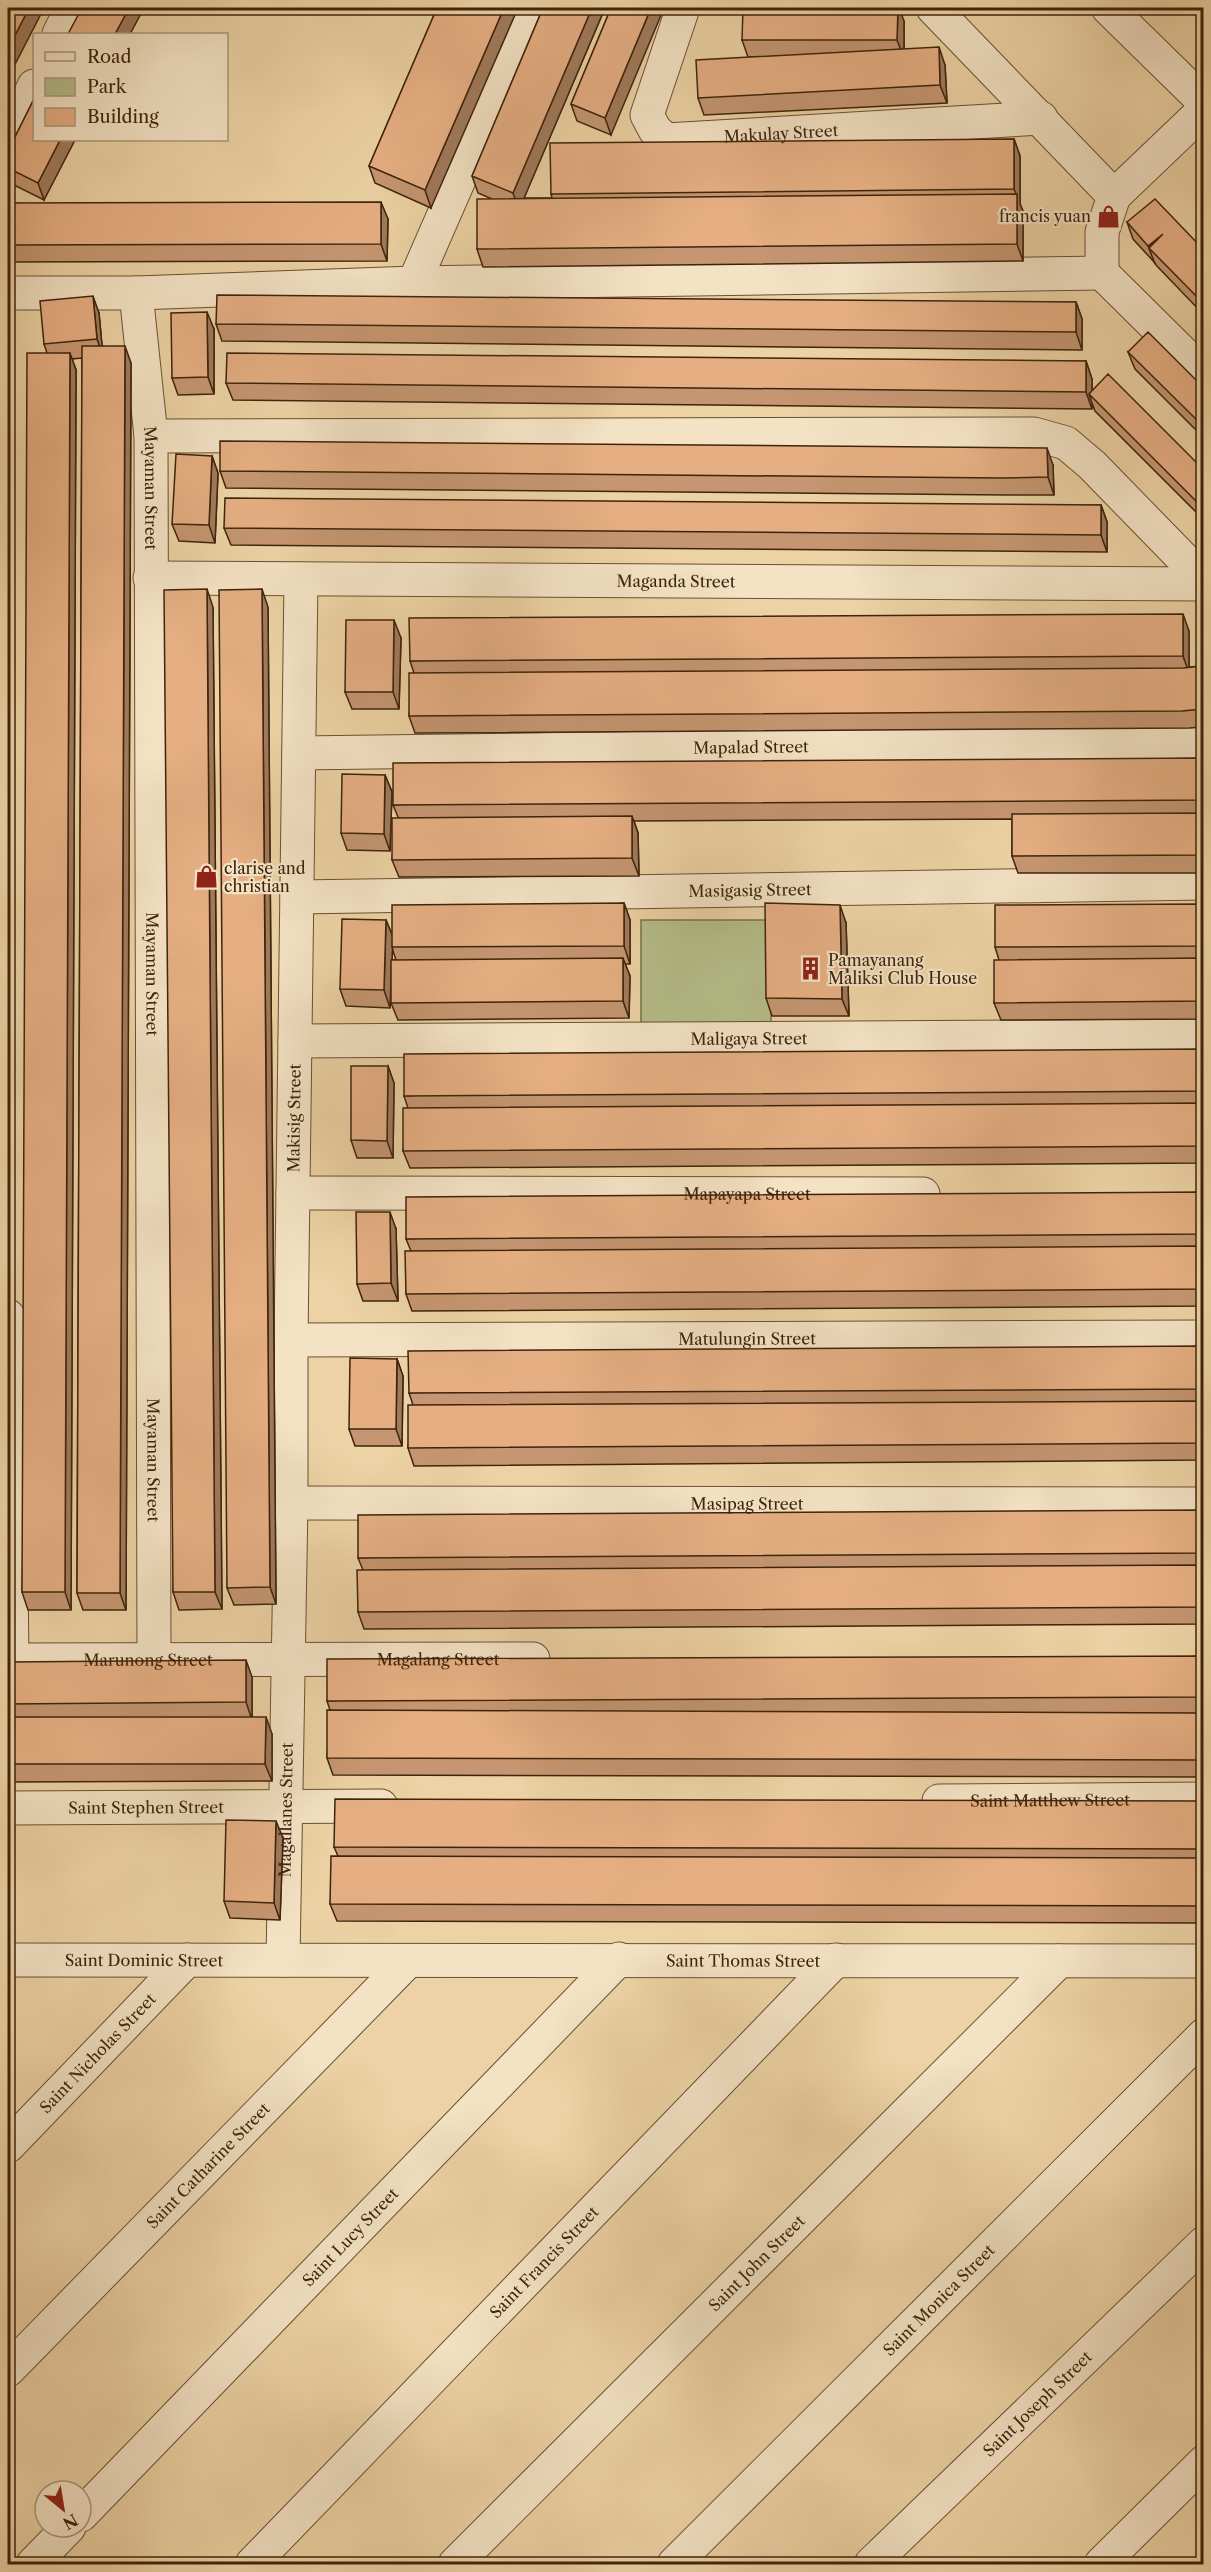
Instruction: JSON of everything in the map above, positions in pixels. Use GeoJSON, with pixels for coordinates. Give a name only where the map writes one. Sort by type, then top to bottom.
{"type":"FeatureCollection","features":[{"type":"Feature","properties":{"kind":"street"},"geometry":{"type":"LineString","coordinates":[[60,33],[72,8]]}},
{"type":"Feature","properties":{"kind":"street"},"geometry":{"type":"LineString","coordinates":[[414,283],[534,8]]}},
{"type":"Feature","properties":{"kind":"street","name":"Makulay Street"},"geometry":{"type":"LineString","coordinates":[[683,8],[647,116],[655,130],[666,140],[1041,118]]}},
{"type":"Feature","properties":{"kind":"street"},"geometry":{"type":"LineString","coordinates":[[933,8],[1114,196]]}},
{"type":"Feature","properties":{"kind":"street"},"geometry":{"type":"LineString","coordinates":[[1108,8],[1203,102]]}},
{"type":"Feature","properties":{"kind":"street"},"geometry":{"type":"LineString","coordinates":[[8,142],[33,88]]}},
{"type":"Feature","properties":{"kind":"street"},"geometry":{"type":"LineString","coordinates":[[1203,110],[1114,196],[1102,232],[1102,273],[1203,374]]}},
{"type":"Feature","properties":{"kind":"street"},"geometry":{"type":"LineString","coordinates":[[8,292],[136,292],[414,283],[1102,273]]}},
{"type":"Feature","properties":{"kind":"street","name":"Mayaman Street"},"geometry":{"type":"LineString","coordinates":[[136,292],[151,436],[154,1659]]}},
{"type":"Feature","properties":{"kind":"street"},"geometry":{"type":"LineString","coordinates":[[151,436],[1034,434],[1066,443],[1092,465],[1203,582]]}},
{"type":"Feature","properties":{"kind":"street","name":"Maganda Street"},"geometry":{"type":"LineString","coordinates":[[150,578],[1203,582]]}},
{"type":"Feature","properties":{"kind":"street","name":"Makisig Street"},"geometry":{"type":"LineString","coordinates":[[287,1659],[291,1503],[301,579]]}},
{"type":"Feature","properties":{"kind":"street","name":"Mapalad Street"},"geometry":{"type":"LineString","coordinates":[[298,753],[1203,741]]}},
{"type":"Feature","properties":{"kind":"street","name":"Masigasig Street"},"geometry":{"type":"LineString","coordinates":[[297,897],[1203,883]]}},
{"type":"Feature","properties":{"kind":"street","name":"Maligaya Street"},"geometry":{"type":"LineString","coordinates":[[295,1041],[1203,1036]]}},
{"type":"Feature","properties":{"kind":"street","name":"Mapayapa Street"},"geometry":{"type":"LineString","coordinates":[[293,1193],[952,1194]]}},
{"type":"Feature","properties":{"kind":"street"},"geometry":{"type":"LineString","coordinates":[[8,1316],[10,1660]]}},
{"type":"Feature","properties":{"kind":"street","name":"Matulungin Street"},"geometry":{"type":"LineString","coordinates":[[291,1340],[1203,1337]]}},
{"type":"Feature","properties":{"kind":"street","name":"Masipag Street"},"geometry":{"type":"LineString","coordinates":[[291,1503],[1203,1504]]}},
{"type":"Feature","properties":{"kind":"street","name":"Marunong Street"},"geometry":{"type":"LineString","coordinates":[[10,1660],[287,1659]]}},
{"type":"Feature","properties":{"kind":"street","name":"Magalang Street"},"geometry":{"type":"LineString","coordinates":[[287,1659],[561,1659]]}},
{"type":"Feature","properties":{"kind":"street","name":"Magallanes Street"},"geometry":{"type":"LineString","coordinates":[[283,1960],[287,1659]]}},
{"type":"Feature","properties":{"kind":"street","name":"Saint Matthew Street"},"geometry":{"type":"LineString","coordinates":[[905,1802],[1203,1799]]}},
{"type":"Feature","properties":{"kind":"street"},"geometry":{"type":"LineString","coordinates":[[285,1807],[416,1806]]}},
{"type":"Feature","properties":{"kind":"street","name":"Saint Stephen Street"},"geometry":{"type":"LineString","coordinates":[[8,1808],[285,1807]]}},
{"type":"Feature","properties":{"kind":"street","name":"Saint Lucy Street"},"geometry":{"type":"LineString","coordinates":[[93,2503],[619,1959]]}},
{"type":"Feature","properties":{"kind":"street","name":"Saint Dominic Street"},"geometry":{"type":"LineString","coordinates":[[8,1960],[283,1960]]}},
{"type":"Feature","properties":{"kind":"street","name":"Saint Nicholas Street"},"geometry":{"type":"LineString","coordinates":[[8,2146],[188,1960]]}},
{"type":"Feature","properties":{"kind":"street","name":"Saint Thomas Street"},"geometry":{"type":"LineString","coordinates":[[283,1960],[1203,1961]]}},
{"type":"Feature","properties":{"kind":"street","name":"Saint Francis Street"},"geometry":{"type":"LineString","coordinates":[[252,2565],[836,1960]]}},
{"type":"Feature","properties":{"kind":"street","name":"Saint Catharine Street"},"geometry":{"type":"LineString","coordinates":[[8,2370],[408,1961]]}},
{"type":"Feature","properties":{"kind":"street","name":"Saint John Street"},"geometry":{"type":"LineString","coordinates":[[455,2565],[1059,1961]]}},
{"type":"Feature","properties":{"kind":"street","name":"Saint Monica Street"},"geometry":{"type":"LineString","coordinates":[[674,2565],[1203,2035]]}},
{"type":"Feature","properties":{"kind":"street"},"geometry":{"type":"LineString","coordinates":[[8,2110],[42,2110]]}},
{"type":"Feature","properties":{"kind":"street","name":"Saint Joseph Street"},"geometry":{"type":"LineString","coordinates":[[871,2565],[1203,2243]]}},
{"type":"Feature","properties":{"kind":"street"},"geometry":{"type":"LineString","coordinates":[[1101,2565],[1203,2462]]}},
{"type":"Feature","properties":{"kind":"street"},"geometry":{"type":"LineString","coordinates":[[33,2565],[58,2539]]}},
{"type":"Feature","properties":{"kind":"green space"},"geometry":{"type":"Polygon","coordinates":[[[641,920],[771,920],[771,1029],[641,1031],[641,920]]]}},
{"type":"Feature","properties":{"kind":"building"},"geometry":{"type":"Polygon","coordinates":[[[8,8],[29,8],[8,49],[8,8]]]}},
{"type":"Feature","properties":{"kind":"building"},"geometry":{"type":"Polygon","coordinates":[[[82,8],[129,8],[116,33],[69,33],[82,8]]]}},
{"type":"Feature","properties":{"kind":"building"},"geometry":{"type":"Polygon","coordinates":[[[437,8],[504,8],[425,190],[369,166],[437,8]]]}},
{"type":"Feature","properties":{"kind":"building"},"geometry":{"type":"Polygon","coordinates":[[[543,8],[592,8],[513,193],[472,176],[543,8]]]}},
{"type":"Feature","properties":{"kind":"building"},"geometry":{"type":"Polygon","coordinates":[[[611,8],[651,8],[605,118],[571,104],[611,8]]]}},
{"type":"Feature","properties":{"kind":"building"},"geometry":{"type":"Polygon","coordinates":[[[743,8],[898,8],[897,40],[742,40],[743,8]]]}},
{"type":"Feature","properties":{"kind":"building"},"geometry":{"type":"Polygon","coordinates":[[[939,47],[940,85],[698,98],[696,60],[939,47]]]}},
{"type":"Feature","properties":{"kind":"building"},"geometry":{"type":"Polygon","coordinates":[[[33,101],[33,141],[59,141],[38,183],[8,168],[8,151],[33,101]]]}},
{"type":"Feature","properties":{"kind":"building"},"geometry":{"type":"Polygon","coordinates":[[[1014,139],[1014,189],[551,194],[550,143],[1014,139]]]}},
{"type":"Feature","properties":{"kind":"building"},"geometry":{"type":"Polygon","coordinates":[[[1017,194],[1017,244],[477,249],[477,199],[1017,194]]]}},
{"type":"Feature","properties":{"kind":"building"},"geometry":{"type":"Polygon","coordinates":[[[1155,199],[1203,249],[1203,303],[1149,248],[1163,234],[1148,246],[1127,222],[1155,199]]]}},
{"type":"Feature","properties":{"kind":"building"},"geometry":{"type":"Polygon","coordinates":[[[381,202],[381,244],[8,245],[8,203],[381,202]]]}},
{"type":"Feature","properties":{"kind":"building"},"geometry":{"type":"Polygon","coordinates":[[[217,295],[1076,302],[1076,332],[216,324],[217,295]]]}},
{"type":"Feature","properties":{"kind":"building"},"geometry":{"type":"Polygon","coordinates":[[[93,296],[97,339],[44,344],[40,301],[93,296]]]}},
{"type":"Feature","properties":{"kind":"building"},"geometry":{"type":"Polygon","coordinates":[[[207,312],[208,377],[172,378],[171,313],[207,312]]]}},
{"type":"Feature","properties":{"kind":"building"},"geometry":{"type":"Polygon","coordinates":[[[1148,332],[1203,387],[1203,426],[1128,352],[1148,332]]]}},
{"type":"Feature","properties":{"kind":"building"},"geometry":{"type":"Polygon","coordinates":[[[82,346],[125,346],[120,1593],[77,1593],[82,346]]]}},
{"type":"Feature","properties":{"kind":"building"},"geometry":{"type":"Polygon","coordinates":[[[27,353],[70,353],[65,1592],[22,1592],[27,353]]]}},
{"type":"Feature","properties":{"kind":"building"},"geometry":{"type":"Polygon","coordinates":[[[227,353],[1086,361],[1086,392],[226,383],[227,353]]]}},
{"type":"Feature","properties":{"kind":"building"},"geometry":{"type":"Polygon","coordinates":[[[1108,374],[1203,469],[1203,508],[1089,394],[1108,374]]]}},
{"type":"Feature","properties":{"kind":"building"},"geometry":{"type":"Polygon","coordinates":[[[220,441],[1047,448],[1048,477],[220,471],[220,441]]]}},
{"type":"Feature","properties":{"kind":"building"},"geometry":{"type":"Polygon","coordinates":[[[176,454],[212,456],[209,525],[172,524],[176,454]]]}},
{"type":"Feature","properties":{"kind":"building"},"geometry":{"type":"Polygon","coordinates":[[[225,498],[1101,505],[1101,535],[224,528],[225,498]]]}},
{"type":"Feature","properties":{"kind":"building"},"geometry":{"type":"Polygon","coordinates":[[[207,589],[215,1592],[173,1592],[164,590],[207,589]]]}},
{"type":"Feature","properties":{"kind":"building"},"geometry":{"type":"Polygon","coordinates":[[[262,589],[270,1587],[227,1588],[219,590],[262,589]]]}},
{"type":"Feature","properties":{"kind":"building"},"geometry":{"type":"Polygon","coordinates":[[[1183,614],[1183,656],[410,661],[409,618],[1183,614]]]}},
{"type":"Feature","properties":{"kind":"building"},"geometry":{"type":"Polygon","coordinates":[[[346,620],[394,620],[393,692],[345,692],[346,620]]]}},
{"type":"Feature","properties":{"kind":"building"},"geometry":{"type":"Polygon","coordinates":[[[1203,666],[1203,709],[1182,711],[409,716],[409,673],[1183,668],[1203,666]]]}},
{"type":"Feature","properties":{"kind":"building"},"geometry":{"type":"Polygon","coordinates":[[[1203,758],[1203,800],[393,805],[393,763],[1203,758]]]}},
{"type":"Feature","properties":{"kind":"building"},"geometry":{"type":"Polygon","coordinates":[[[342,774],[385,775],[384,834],[341,833],[342,774]]]}},
{"type":"Feature","properties":{"kind":"building"},"geometry":{"type":"Polygon","coordinates":[[[1203,813],[1203,855],[1012,856],[1012,814],[1203,813]]]}},
{"type":"Feature","properties":{"kind":"building"},"geometry":{"type":"Polygon","coordinates":[[[632,816],[632,858],[392,860],[392,818],[632,816]]]}},
{"type":"Feature","properties":{"kind":"building"},"geometry":{"type":"Polygon","coordinates":[[[624,903],[624,946],[392,947],[392,905],[624,903]]]}},
{"type":"Feature","properties":{"kind":"building","name":"Pamayanang Maliksi Club House"},"geometry":{"type":"Polygon","coordinates":[[[765,903],[840,905],[842,999],[766,998],[765,903]]]}},
{"type":"Feature","properties":{"kind":"building"},"geometry":{"type":"Polygon","coordinates":[[[1203,904],[1203,946],[995,947],[995,905],[1203,904]]]}},
{"type":"Feature","properties":{"kind":"building"},"geometry":{"type":"Polygon","coordinates":[[[342,919],[386,920],[384,990],[340,989],[342,919]]]}},
{"type":"Feature","properties":{"kind":"building"},"geometry":{"type":"Polygon","coordinates":[[[623,958],[623,1001],[391,1003],[391,960],[623,958]]]}},
{"type":"Feature","properties":{"kind":"building"},"geometry":{"type":"Polygon","coordinates":[[[1203,958],[1203,1001],[994,1003],[994,960],[1203,958]]]}},
{"type":"Feature","properties":{"kind":"building"},"geometry":{"type":"Polygon","coordinates":[[[1203,1049],[1203,1091],[404,1096],[404,1054],[1203,1049]]]}},
{"type":"Feature","properties":{"kind":"building"},"geometry":{"type":"Polygon","coordinates":[[[351,1066],[388,1066],[387,1141],[351,1140],[351,1066]]]}},
{"type":"Feature","properties":{"kind":"building"},"geometry":{"type":"Polygon","coordinates":[[[1203,1103],[1203,1146],[403,1151],[403,1108],[1203,1103]]]}},
{"type":"Feature","properties":{"kind":"building"},"geometry":{"type":"Polygon","coordinates":[[[1203,1192],[1203,1234],[406,1239],[406,1197],[1203,1192]]]}},
{"type":"Feature","properties":{"kind":"building"},"geometry":{"type":"Polygon","coordinates":[[[356,1212],[390,1212],[391,1283],[357,1284],[356,1212]]]}},
{"type":"Feature","properties":{"kind":"building"},"geometry":{"type":"Polygon","coordinates":[[[1203,1246],[1203,1289],[406,1294],[405,1251],[1203,1246]]]}},
{"type":"Feature","properties":{"kind":"building"},"geometry":{"type":"Polygon","coordinates":[[[1203,1346],[1203,1389],[409,1393],[408,1351],[1203,1346]]]}},
{"type":"Feature","properties":{"kind":"building"},"geometry":{"type":"Polygon","coordinates":[[[350,1358],[397,1359],[396,1429],[349,1429],[350,1358]]]}},
{"type":"Feature","properties":{"kind":"building"},"geometry":{"type":"Polygon","coordinates":[[[1203,1401],[1203,1443],[408,1448],[408,1405],[1203,1401]]]}},
{"type":"Feature","properties":{"kind":"building"},"geometry":{"type":"Polygon","coordinates":[[[1203,1510],[1203,1553],[358,1558],[358,1515],[1203,1510]]]}},
{"type":"Feature","properties":{"kind":"building"},"geometry":{"type":"Polygon","coordinates":[[[1203,1565],[1203,1607],[358,1612],[357,1570],[1203,1565]]]}},
{"type":"Feature","properties":{"kind":"building"},"geometry":{"type":"Polygon","coordinates":[[[1203,1656],[1203,1697],[327,1701],[327,1659],[1203,1656]]]}},
{"type":"Feature","properties":{"kind":"building"},"geometry":{"type":"Polygon","coordinates":[[[246,1660],[246,1702],[8,1704],[8,1662],[246,1660]]]}},
{"type":"Feature","properties":{"kind":"building"},"geometry":{"type":"Polygon","coordinates":[[[327,1710],[1203,1713],[1203,1760],[327,1758],[327,1710]]]}},
{"type":"Feature","properties":{"kind":"building"},"geometry":{"type":"Polygon","coordinates":[[[8,1717],[266,1717],[265,1764],[8,1764],[8,1717]]]}},
{"type":"Feature","properties":{"kind":"building"},"geometry":{"type":"Polygon","coordinates":[[[335,1799],[1203,1801],[1203,1849],[334,1847],[335,1799]]]}},
{"type":"Feature","properties":{"kind":"building"},"geometry":{"type":"Polygon","coordinates":[[[226,1820],[276,1821],[274,1903],[224,1901],[226,1820]]]}},
{"type":"Feature","properties":{"kind":"building"},"geometry":{"type":"Polygon","coordinates":[[[331,1856],[1203,1858],[1203,1906],[330,1904],[331,1856]]]}},
{"type":"Feature","properties":{"kind":"place","name":"francis yuan"},"geometry":{"type":"Point","coordinates":[1109,216]}},
{"type":"Feature","properties":{"kind":"place","name":"clarise and christian"},"geometry":{"type":"Point","coordinates":[206,877]}},
{"type":"Feature","properties":{"kind":"place","name":"Pamayanang Maliksi Club House"},"geometry":{"type":"Point","coordinates":[810,969]}}]}
